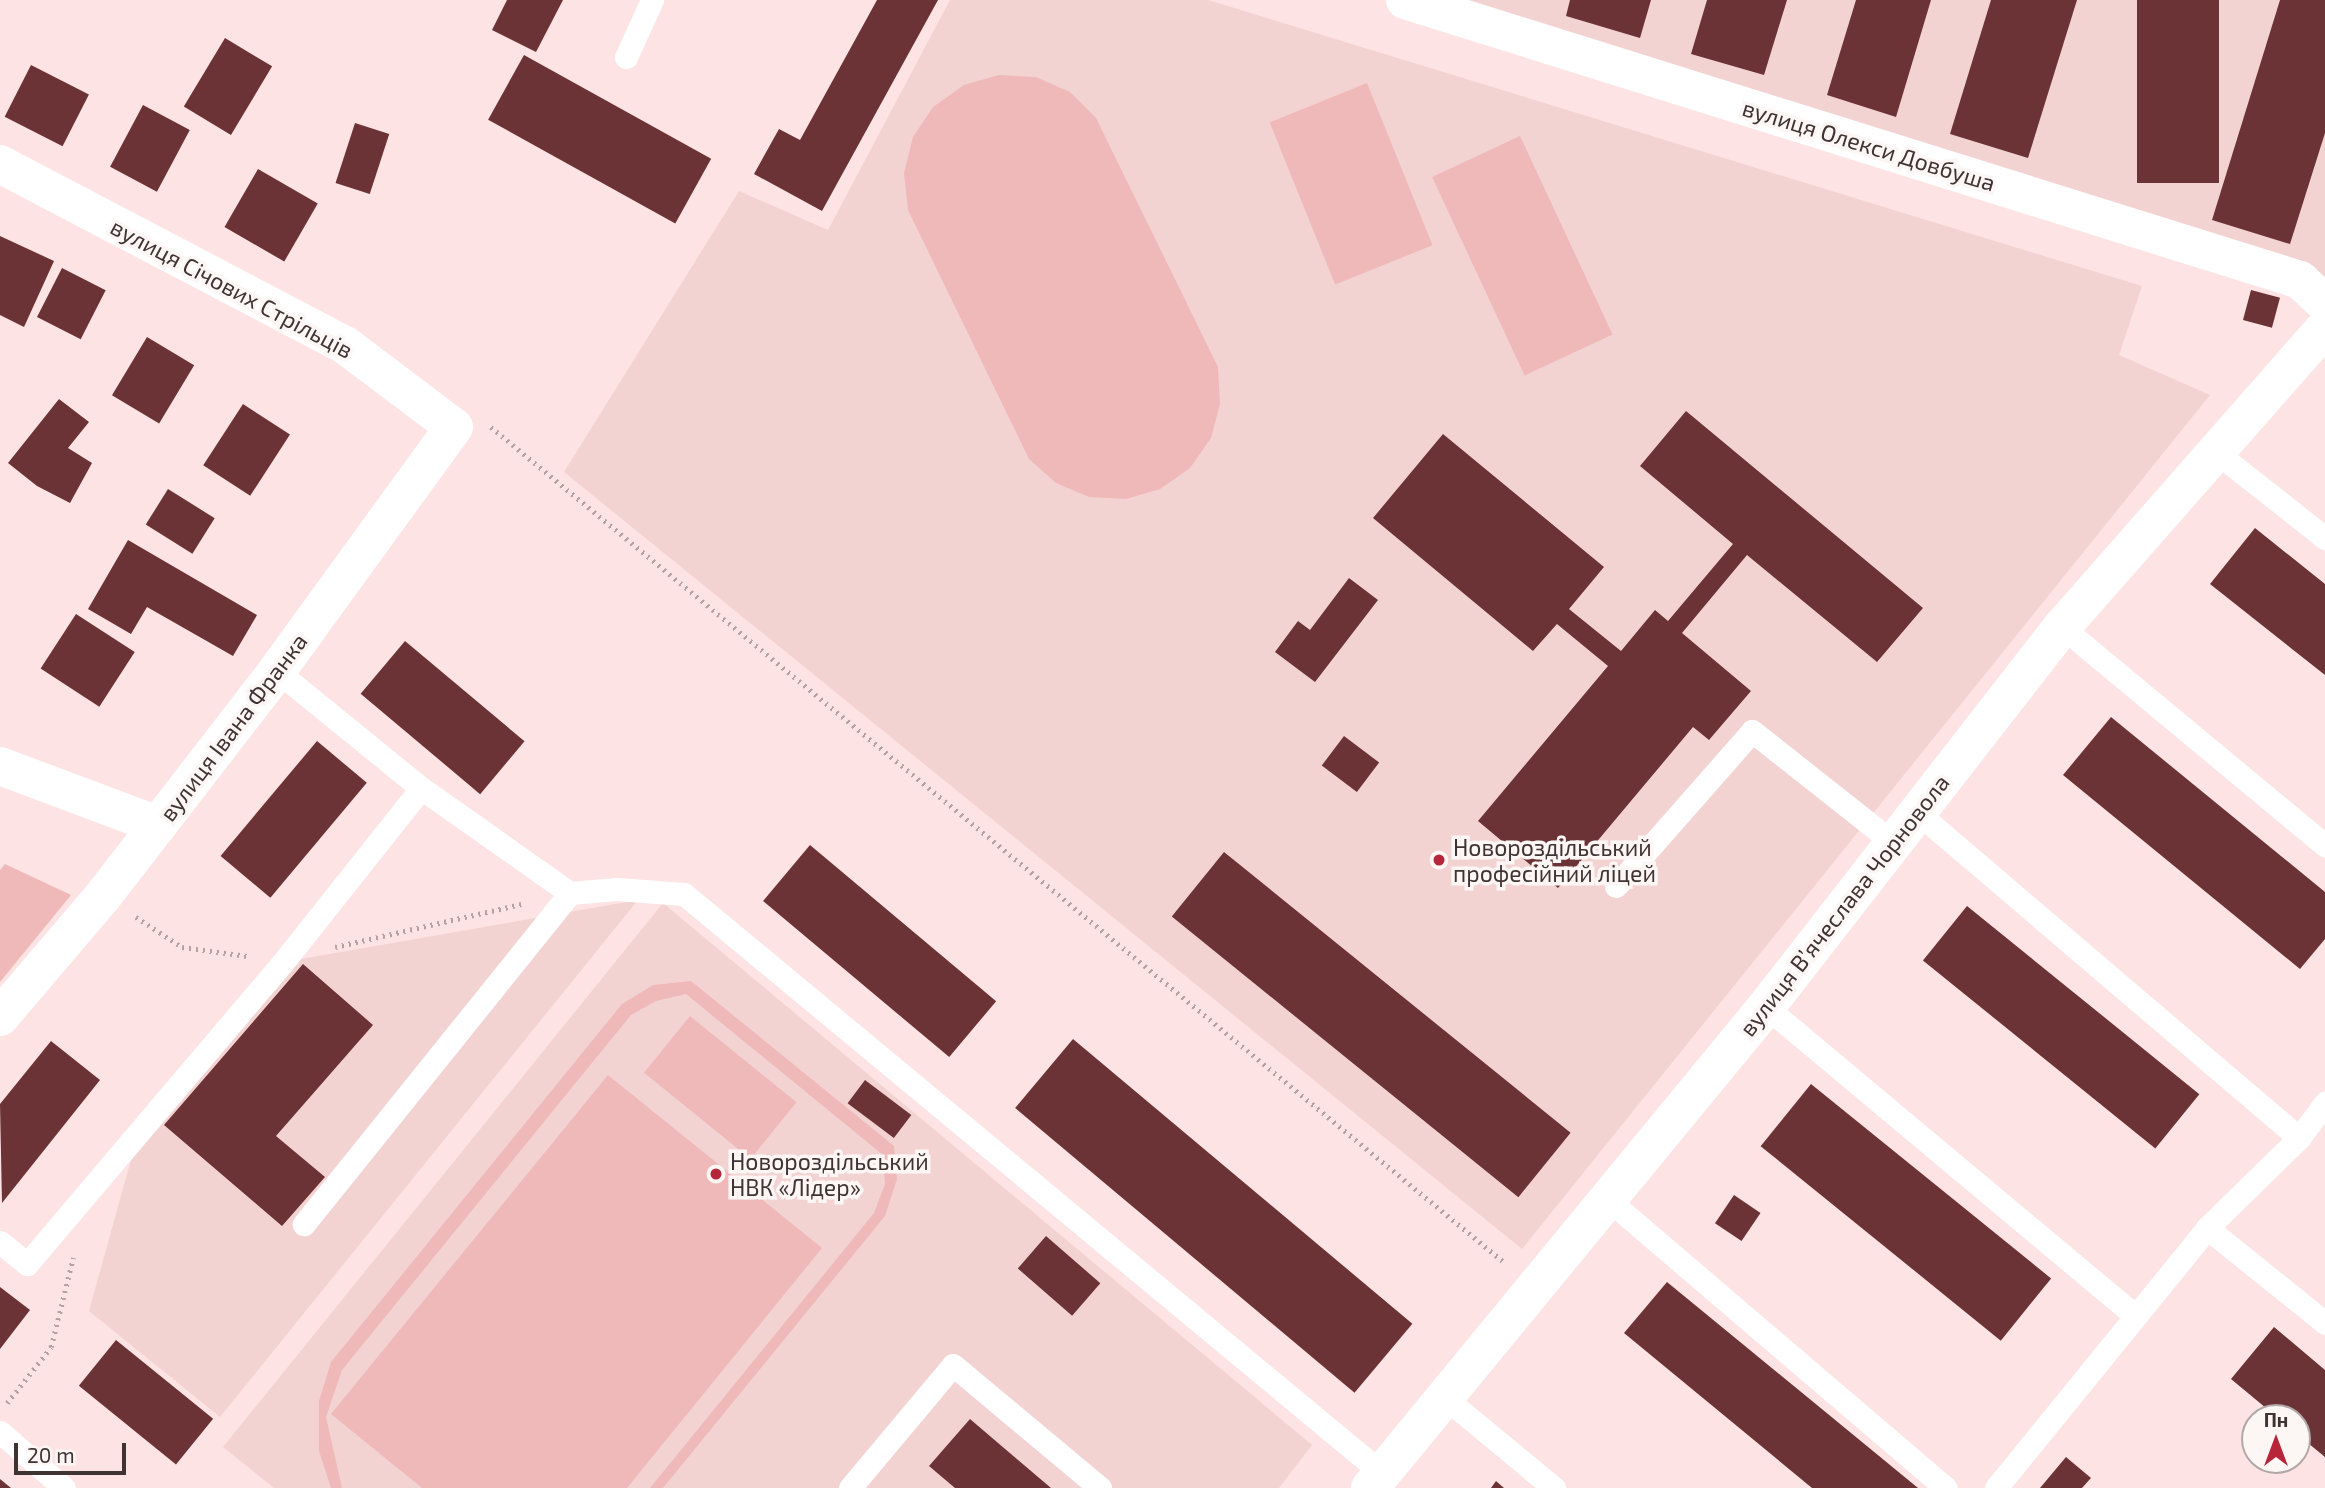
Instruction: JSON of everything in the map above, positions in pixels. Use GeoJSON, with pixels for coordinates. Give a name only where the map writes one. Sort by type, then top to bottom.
{"type":"FeatureCollection","features":[{"type":"Feature","properties":{"kind":"street","name":"вулиця Олекси Довбуша"},"geometry":{"type":"LineString","coordinates":[[1405,0],[2300,280],[2325,303]]}},
{"type":"Feature","properties":{"kind":"street","name":"вулиця Січових Стрільців"},"geometry":{"type":"LineString","coordinates":[[0,164],[345,345],[454,427]]}},
{"type":"Feature","properties":{"kind":"street","name":"вулиця Вʼячеслава Чорновола"},"geometry":{"type":"LineString","coordinates":[[1376,1481],[1605,1198],[1766,1007],[2062,627],[2325,328]]}},
{"type":"Feature","properties":{"kind":"street","name":"вулиця Івана Франка"},"geometry":{"type":"LineString","coordinates":[[0,1017],[158,825],[277,671],[454,427]]}},
{"type":"Feature","properties":{"kind":"street"},"geometry":{"type":"LineString","coordinates":[[0,766],[158,825]]}},
{"type":"Feature","properties":{"kind":"lane"},"geometry":{"type":"LineString","coordinates":[[626,57],[652,0]]}},
{"type":"Feature","properties":{"kind":"lane"},"geometry":{"type":"LineString","coordinates":[[2216,452],[2325,538]]}},
{"type":"Feature","properties":{"kind":"lane"},"geometry":{"type":"LineString","coordinates":[[2062,627],[2325,845]]}},
{"type":"Feature","properties":{"kind":"lane"},"geometry":{"type":"LineString","coordinates":[[277,671],[421,788],[570,893],[617,889],[684,894],[1376,1481]]}},
{"type":"Feature","properties":{"kind":"lane"},"geometry":{"type":"LineString","coordinates":[[1616,886],[1752,731],[1894,844]]}},
{"type":"Feature","properties":{"kind":"lane"},"geometry":{"type":"LineString","coordinates":[[0,1242],[27,1265],[288,956],[421,788]]}},
{"type":"Feature","properties":{"kind":"lane"},"geometry":{"type":"LineString","coordinates":[[1918,813],[2299,1138]]}},
{"type":"Feature","properties":{"kind":"lane"},"geometry":{"type":"LineString","coordinates":[[304,1224],[570,893]]}},
{"type":"Feature","properties":{"kind":"lane"},"geometry":{"type":"LineString","coordinates":[[1766,1007],[2134,1315]]}},
{"type":"Feature","properties":{"kind":"lane"},"geometry":{"type":"LineString","coordinates":[[1996,1488],[2207,1227],[2299,1138],[2325,1103]]}},
{"type":"Feature","properties":{"kind":"lane"},"geometry":{"type":"LineString","coordinates":[[1605,1198],[1946,1488]]}},
{"type":"Feature","properties":{"kind":"lane"},"geometry":{"type":"LineString","coordinates":[[2207,1227],[2325,1323]]}},
{"type":"Feature","properties":{"kind":"lane"},"geometry":{"type":"LineString","coordinates":[[850,1488],[953,1365],[1100,1488]]}},
{"type":"Feature","properties":{"kind":"lane"},"geometry":{"type":"LineString","coordinates":[[1444,1397],[1554,1488]]}},
{"type":"Feature","properties":{"kind":"lane"},"geometry":{"type":"LineString","coordinates":[[0,1432],[64,1488]]}},
{"type":"Feature","properties":{"kind":"path"},"geometry":{"type":"LineString","coordinates":[[454,427],[489,425],[1508,1266]]}},
{"type":"Feature","properties":{"kind":"path"},"geometry":{"type":"LineString","coordinates":[[0,1413],[51,1347],[76,1246]]}},
{"type":"Feature","properties":{"kind":"shaded area","name":"Новороздільський професійний ліцей"},"geometry":{"type":"Polygon","coordinates":[[[950,0],[1208,0],[2142,286],[2119,355],[2210,395],[1522,1249],[564,472],[739,191],[828,230],[950,0]]]}},
{"type":"Feature","properties":{"kind":"shaded area"},"geometry":{"type":"Polygon","coordinates":[[[1462,0],[2325,0],[2325,281],[1462,0]]]}},
{"type":"Feature","properties":{"kind":"shaded area"},"geometry":{"type":"Polygon","coordinates":[[[999,75],[1036,77],[1070,92],[1096,118],[1218,367],[1220,404],[1211,438],[1190,468],[1160,489],[1126,499],[1089,497],[1056,483],[1029,459],[908,210],[904,173],[913,137],[933,107],[964,85],[999,75]]]}},
{"type":"Feature","properties":{"kind":"shaded area"},"geometry":{"type":"Polygon","coordinates":[[[1367,83],[1433,245],[1335,285],[1270,122],[1367,83]]]}},
{"type":"Feature","properties":{"kind":"shaded area"},"geometry":{"type":"Polygon","coordinates":[[[1520,136],[1613,334],[1525,375],[1432,177],[1520,136]]]}},
{"type":"Feature","properties":{"kind":"shaded area"},"geometry":{"type":"Polygon","coordinates":[[[5,864],[71,895],[0,982],[0,870],[5,864]]]}},
{"type":"Feature","properties":{"kind":"shaded area"},"geometry":{"type":"Polygon","coordinates":[[[638,900],[220,1417],[89,1311],[132,1156],[301,959],[638,900]]]}},
{"type":"Feature","properties":{"kind":"shaded area","name":"Новороздільський НВК «Лідер»"},"geometry":{"type":"Polygon","coordinates":[[[663,903],[1312,1445],[1279,1488],[274,1488],[223,1447],[663,903]]]}},
{"type":"Feature","properties":{"kind":"shaded area"},"geometry":{"type":"Polygon","coordinates":[[[691,981],[894,1146],[897,1179],[885,1216],[663,1488],[650,1488],[874,1213],[885,1184],[883,1155],[686,994],[656,1001],[631,1015],[342,1370],[326,1417],[342,1488],[331,1488],[319,1451],[319,1401],[331,1362],[622,1004],[653,985],[691,981]]]}},
{"type":"Feature","properties":{"kind":"shaded area"},"geometry":{"type":"Polygon","coordinates":[[[690,1016],[796,1102],[751,1159],[644,1073],[690,1016]]]}},
{"type":"Feature","properties":{"kind":"shaded area"},"geometry":{"type":"Polygon","coordinates":[[[608,1075],[822,1248],[627,1488],[422,1488],[331,1414],[608,1075]]]}},
{"type":"Feature","properties":{"kind":"building"},"geometry":{"type":"Polygon","coordinates":[[[507,0],[563,0],[536,52],[492,30],[507,0]]]}},
{"type":"Feature","properties":{"kind":"building"},"geometry":{"type":"Polygon","coordinates":[[[877,0],[938,0],[822,211],[754,174],[779,129],[800,140],[877,0]]]}},
{"type":"Feature","properties":{"kind":"building"},"geometry":{"type":"Polygon","coordinates":[[[1570,0],[1651,0],[1640,38],[1566,16],[1570,0]]]}},
{"type":"Feature","properties":{"kind":"building"},"geometry":{"type":"Polygon","coordinates":[[[1707,0],[1787,0],[1764,75],[1691,54],[1707,0]]]}},
{"type":"Feature","properties":{"kind":"building"},"geometry":{"type":"Polygon","coordinates":[[[1856,0],[1931,0],[1896,117],[1827,95],[1856,0]]]}},
{"type":"Feature","properties":{"kind":"building"},"geometry":{"type":"Polygon","coordinates":[[[1991,0],[2077,0],[2028,158],[1950,134],[1991,0]]]}},
{"type":"Feature","properties":{"kind":"building"},"geometry":{"type":"Polygon","coordinates":[[[2137,0],[2219,0],[2219,183],[2137,183],[2137,0]]]}},
{"type":"Feature","properties":{"kind":"building"},"geometry":{"type":"Polygon","coordinates":[[[2280,0],[2325,0],[2325,133],[2290,244],[2212,220],[2280,0]]]}},
{"type":"Feature","properties":{"kind":"building"},"geometry":{"type":"Polygon","coordinates":[[[225,38],[272,66],[231,135],[184,107],[225,38]]]}},
{"type":"Feature","properties":{"kind":"building"},"geometry":{"type":"Polygon","coordinates":[[[524,55],[711,159],[675,223],[488,120],[524,55]]]}},
{"type":"Feature","properties":{"kind":"building"},"geometry":{"type":"Polygon","coordinates":[[[31,65],[89,95],[63,146],[5,117],[31,65]]]}},
{"type":"Feature","properties":{"kind":"building"},"geometry":{"type":"Polygon","coordinates":[[[143,105],[190,130],[157,192],[110,167],[143,105]]]}},
{"type":"Feature","properties":{"kind":"building"},"geometry":{"type":"Polygon","coordinates":[[[355,123],[389,134],[370,194],[336,183],[355,123]]]}},
{"type":"Feature","properties":{"kind":"building"},"geometry":{"type":"Polygon","coordinates":[[[258,169],[318,204],[284,262],[224,227],[258,169]]]}},
{"type":"Feature","properties":{"kind":"building"},"geometry":{"type":"Polygon","coordinates":[[[0,236],[54,261],[24,327],[0,315],[0,236]]]}},
{"type":"Feature","properties":{"kind":"building"},"geometry":{"type":"Polygon","coordinates":[[[62,268],[106,290],[81,339],[37,317],[62,268]]]}},
{"type":"Feature","properties":{"kind":"building"},"geometry":{"type":"Polygon","coordinates":[[[2251,290],[2280,298],[2272,328],[2243,320],[2251,290]]]}},
{"type":"Feature","properties":{"kind":"building"},"geometry":{"type":"Polygon","coordinates":[[[147,337],[194,365],[159,424],[112,395],[147,337]]]}},
{"type":"Feature","properties":{"kind":"building"},"geometry":{"type":"Polygon","coordinates":[[[59,399],[89,422],[68,448],[92,463],[70,503],[37,486],[8,463],[59,399]]]}},
{"type":"Feature","properties":{"kind":"building"},"geometry":{"type":"Polygon","coordinates":[[[243,404],[290,434],[250,496],[203,465],[243,404]]]}},
{"type":"Feature","properties":{"kind":"building"},"geometry":{"type":"Polygon","coordinates":[[[1686,411],[1923,608],[1877,662],[1747,555],[1682,633],[1751,691],[1709,740],[1693,727],[1558,888],[1478,821],[1608,666],[1557,624],[1533,651],[1373,518],[1443,434],[1604,567],[1569,609],[1621,651],[1655,610],[1668,621],[1733,544],[1640,466],[1686,411]]]}},
{"type":"Feature","properties":{"kind":"building"},"geometry":{"type":"Polygon","coordinates":[[[168,489],[215,518],[192,554],[146,525],[168,489]]]}},
{"type":"Feature","properties":{"kind":"building"},"geometry":{"type":"Polygon","coordinates":[[[2255,528],[2325,584],[2325,675],[2210,584],[2255,528]]]}},
{"type":"Feature","properties":{"kind":"building"},"geometry":{"type":"Polygon","coordinates":[[[128,540],[257,615],[233,656],[147,607],[131,634],[88,609],[128,540]]]}},
{"type":"Feature","properties":{"kind":"building"},"geometry":{"type":"Polygon","coordinates":[[[1349,578],[1378,600],[1315,682],[1275,652],[1298,621],[1310,630],[1349,578]]]}},
{"type":"Feature","properties":{"kind":"building"},"geometry":{"type":"Polygon","coordinates":[[[76,614],[135,652],[99,707],[41,669],[76,614]]]}},
{"type":"Feature","properties":{"kind":"building"},"geometry":{"type":"Polygon","coordinates":[[[405,641],[525,741],[480,794],[361,694],[405,641]]]}},
{"type":"Feature","properties":{"kind":"building"},"geometry":{"type":"Polygon","coordinates":[[[2111,717],[2325,892],[2325,939],[2300,969],[2063,775],[2111,717]]]}},
{"type":"Feature","properties":{"kind":"building"},"geometry":{"type":"Polygon","coordinates":[[[1344,736],[1379,762],[1357,792],[1322,766],[1344,736]]]}},
{"type":"Feature","properties":{"kind":"building"},"geometry":{"type":"Polygon","coordinates":[[[317,741],[367,783],[270,898],[221,856],[317,741]]]}},
{"type":"Feature","properties":{"kind":"building"},"geometry":{"type":"Polygon","coordinates":[[[810,845],[996,1001],[949,1057],[763,901],[810,845]]]}},
{"type":"Feature","properties":{"kind":"building"},"geometry":{"type":"Polygon","coordinates":[[[1224,852],[1571,1133],[1518,1197],[1172,917],[1224,852]]]}},
{"type":"Feature","properties":{"kind":"building"},"geometry":{"type":"Polygon","coordinates":[[[1967,906],[2199,1094],[2155,1149],[1923,960],[1967,906]]]}},
{"type":"Feature","properties":{"kind":"building"},"geometry":{"type":"Polygon","coordinates":[[[303,964],[373,1025],[276,1136],[325,1177],[282,1226],[164,1125],[303,964]]]}},
{"type":"Feature","properties":{"kind":"building"},"geometry":{"type":"Polygon","coordinates":[[[1073,1039],[1412,1324],[1355,1393],[1015,1108],[1073,1039]]]}},
{"type":"Feature","properties":{"kind":"building"},"geometry":{"type":"Polygon","coordinates":[[[51,1041],[100,1080],[2,1203],[0,1104],[51,1041]]]}},
{"type":"Feature","properties":{"kind":"building"},"geometry":{"type":"Polygon","coordinates":[[[865,1080],[911,1115],[894,1138],[848,1103],[865,1080]]]}},
{"type":"Feature","properties":{"kind":"building"},"geometry":{"type":"Polygon","coordinates":[[[1811,1084],[2051,1278],[2001,1341],[1761,1146],[1811,1084]]]}},
{"type":"Feature","properties":{"kind":"building"},"geometry":{"type":"Polygon","coordinates":[[[1734,1195],[1761,1213],[1742,1241],[1715,1223],[1734,1195]]]}},
{"type":"Feature","properties":{"kind":"building"},"geometry":{"type":"Polygon","coordinates":[[[1046,1236],[1100,1283],[1072,1316],[1018,1268],[1046,1236]]]}},
{"type":"Feature","properties":{"kind":"building"},"geometry":{"type":"Polygon","coordinates":[[[1667,1282],[1918,1488],[1812,1488],[1624,1333],[1667,1282]]]}},
{"type":"Feature","properties":{"kind":"building"},"geometry":{"type":"Polygon","coordinates":[[[0,1287],[30,1310],[0,1349],[0,1287]]]}},
{"type":"Feature","properties":{"kind":"building"},"geometry":{"type":"Polygon","coordinates":[[[2274,1327],[2325,1370],[2325,1457],[2311,1446],[2311,1404],[2261,1404],[2231,1379],[2274,1327]]]}},
{"type":"Feature","properties":{"kind":"building"},"geometry":{"type":"Polygon","coordinates":[[[116,1340],[213,1419],[176,1465],[79,1386],[116,1340]]]}},
{"type":"Feature","properties":{"kind":"building"},"geometry":{"type":"Polygon","coordinates":[[[970,1419],[1051,1488],[955,1488],[929,1466],[970,1419]]]}},
{"type":"Feature","properties":{"kind":"building"},"geometry":{"type":"Polygon","coordinates":[[[2066,1457],[2091,1478],[2082,1488],[2040,1488],[2066,1457]]]}},
{"type":"Feature","properties":{"kind":"building"},"geometry":{"type":"Polygon","coordinates":[[[0,1479],[11,1488],[0,1488],[0,1479]]]}},
{"type":"Feature","properties":{"kind":"building"},"geometry":{"type":"Polygon","coordinates":[[[1496,1481],[1504,1488],[1491,1488],[1496,1481]]]}},
{"type":"Feature","properties":{"kind":"place","name":"Новороздільський професійний ліцей"},"geometry":{"type":"Point","coordinates":[1439,860]}},
{"type":"Feature","properties":{"kind":"place","name":"Новороздільський НВК «Лідер»"},"geometry":{"type":"Point","coordinates":[716,1174]}}]}
